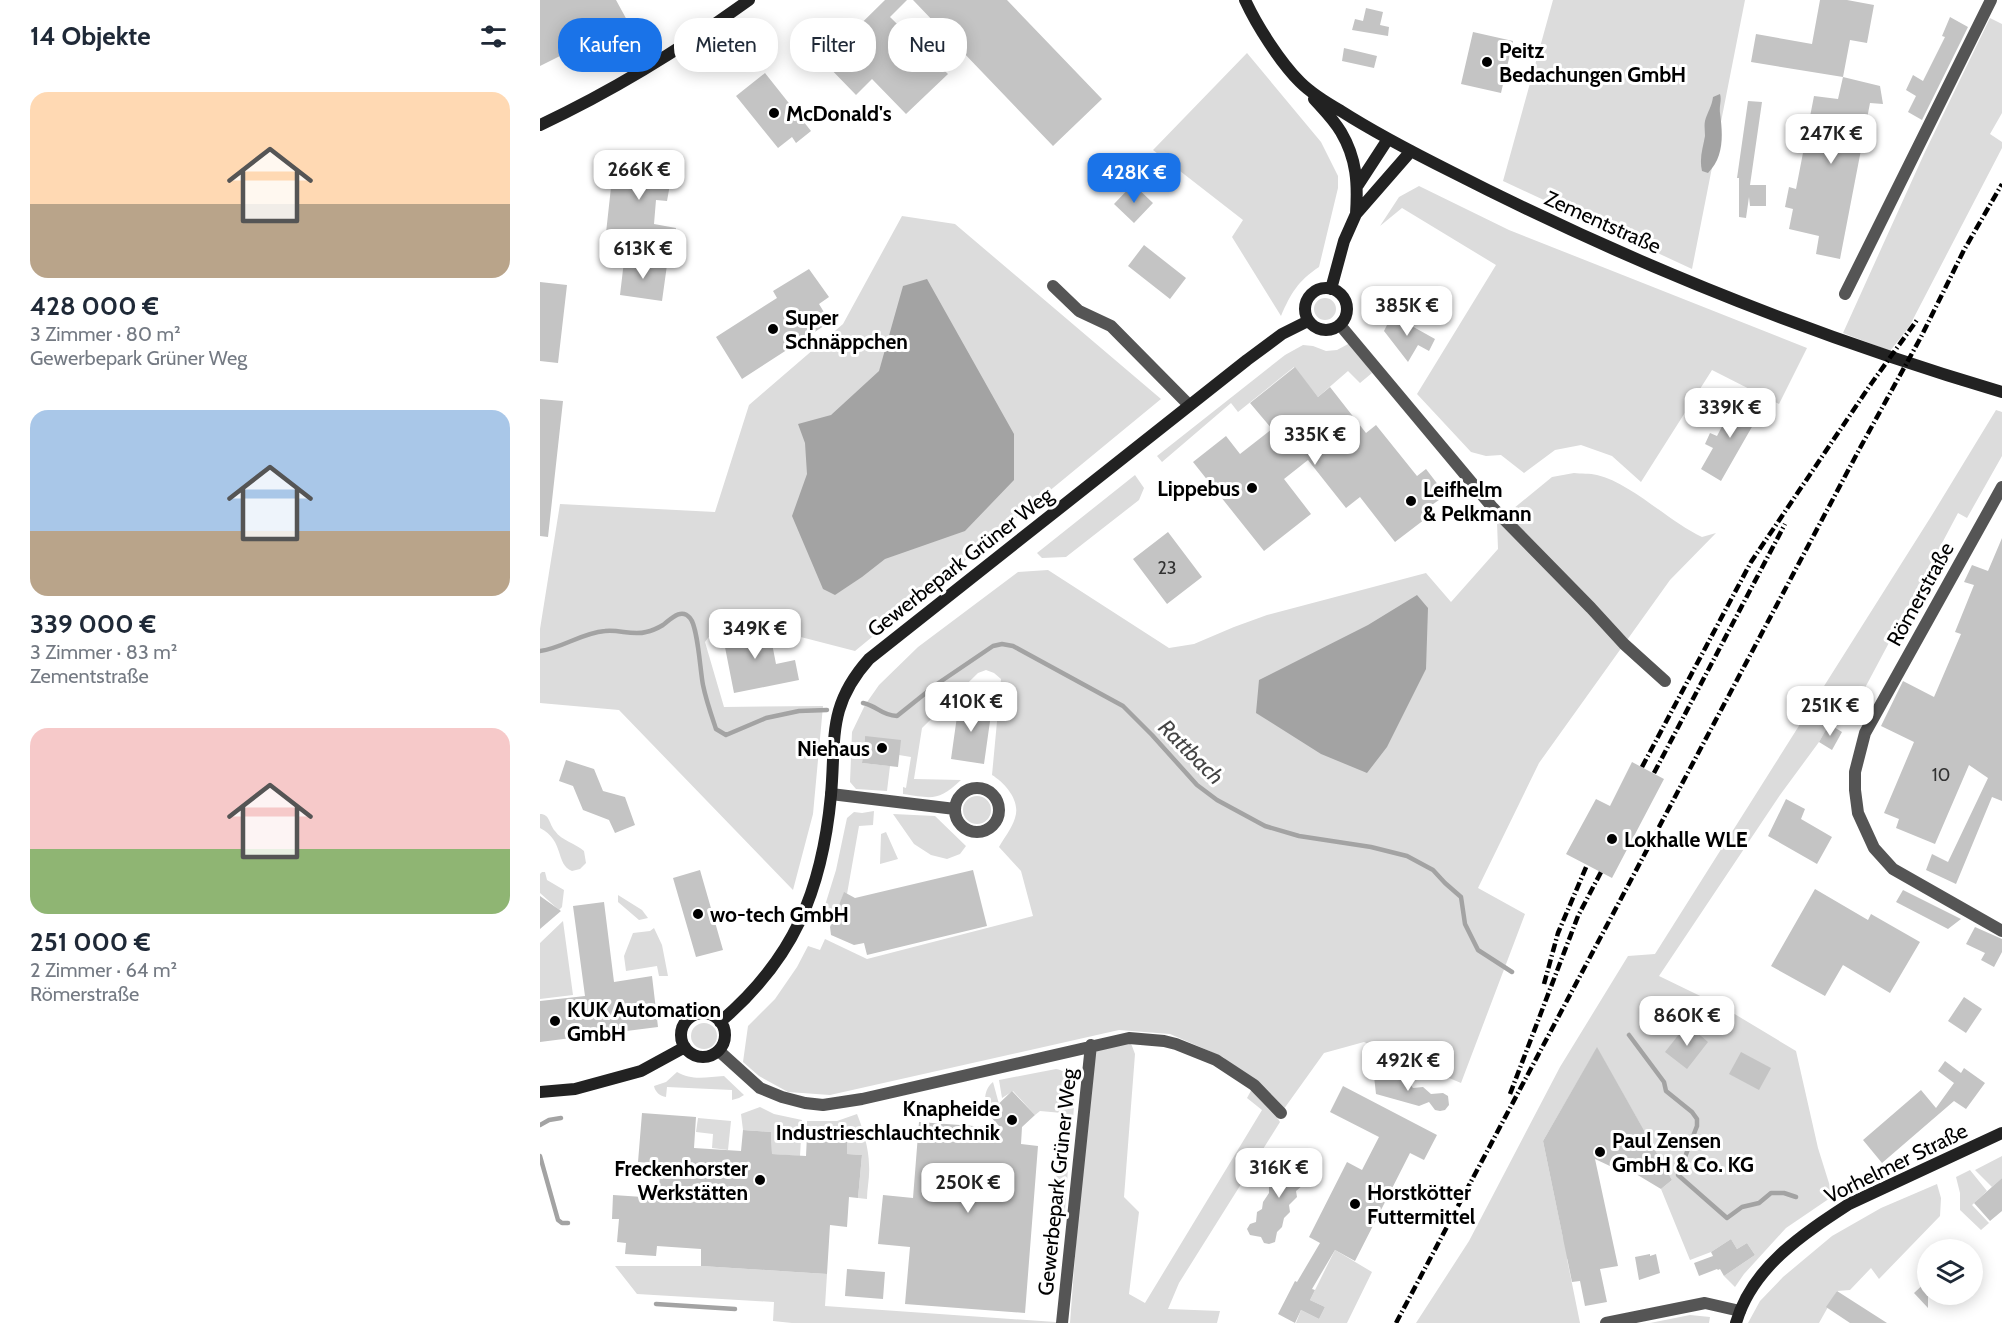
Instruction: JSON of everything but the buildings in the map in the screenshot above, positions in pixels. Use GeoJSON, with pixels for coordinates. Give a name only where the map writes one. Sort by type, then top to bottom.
{"type":"FeatureCollection","features":[{"type":"Feature","properties":{"kind":"street"},"geometry":{"type":"LineString","coordinates":[[540,125],[566,113],[663,58],[749,0]]}},
{"type":"Feature","properties":{"kind":"street","name":"Zementstraße"},"geometry":{"type":"LineString","coordinates":[[1245,0],[1260,29],[1300,82],[1328,103],[1411,151],[1536,214],[1653,266],[1789,321],[1881,354],[2002,392]]}},
{"type":"Feature","properties":{"kind":"street"},"geometry":{"type":"LineString","coordinates":[[1845,294],[1991,0]]}},
{"type":"Feature","properties":{"kind":"street"},"geometry":{"type":"LineString","coordinates":[[1300,82],[1340,131],[1355,167],[1358,185],[1356,214]]}},
{"type":"Feature","properties":{"kind":"street"},"geometry":{"type":"LineString","coordinates":[[1358,185],[1388,139]]}},
{"type":"Feature","properties":{"kind":"street"},"geometry":{"type":"LineString","coordinates":[[1331,289],[1344,241],[1356,214],[1411,151]]}},
{"type":"Feature","properties":{"kind":"street"},"geometry":{"type":"LineString","coordinates":[[1053,286],[1079,311],[1111,326],[1189,405]]}},
{"type":"Feature","properties":{"kind":"street"},"geometry":{"type":"LineString","coordinates":[[1321,289],[1331,289],[1339,292],[1345,300],[1346,318],[1332,330],[1323,330],[1308,321],[1305,311],[1306,301],[1312,293],[1321,289]]}},
{"type":"Feature","properties":{"kind":"street","name":"Gewerbepark Grüner Weg"},"geometry":{"type":"LineString","coordinates":[[720,1022],[758,986],[782,955],[805,914],[825,841],[831,794],[834,733],[839,708],[845,690],[856,673],[869,659],[1189,405],[1282,334],[1308,321]]}},
{"type":"Feature","properties":{"kind":"street"},"geometry":{"type":"LineString","coordinates":[[1340,325],[1493,508],[1624,644],[1665,681]]}},
{"type":"Feature","properties":{"kind":"street","name":"Römerstraße"},"geometry":{"type":"LineString","coordinates":[[2002,487],[1865,733],[1855,772],[1858,813],[1874,848],[1893,869],[2002,931]]}},
{"type":"Feature","properties":{"kind":"street"},"geometry":{"type":"LineString","coordinates":[[831,794],[955,809]]}},
{"type":"Feature","properties":{"kind":"street"},"geometry":{"type":"LineString","coordinates":[[708,1014],[720,1022],[725,1040],[719,1051],[713,1055],[701,1057],[689,1052],[685,1047],[682,1033],[684,1026],[692,1017],[708,1014]]}},
{"type":"Feature","properties":{"kind":"street","name":"Gewerbepark Grüner Weg"},"geometry":{"type":"LineString","coordinates":[[719,1051],[760,1088],[782,1097],[823,1105],[862,1099],[1091,1045],[1129,1038],[1164,1041],[1196,1051],[1215,1060],[1254,1085],[1281,1113]]}},
{"type":"Feature","properties":{"kind":"street","name":"Gewerbepark Grüner Weg"},"geometry":{"type":"LineString","coordinates":[[1062,1323],[1091,1045]]}},
{"type":"Feature","properties":{"kind":"street"},"geometry":{"type":"LineString","coordinates":[[540,1092],[575,1089],[641,1071],[685,1047]]}},
{"type":"Feature","properties":{"kind":"street","name":"Vorhelmer Straße"},"geometry":{"type":"LineString","coordinates":[[1606,1323],[1705,1303],[1738,1317],[1755,1281],[1789,1246],[1827,1218],[1849,1204],[2002,1133]]}},
{"type":"Feature","properties":{"kind":"shaded area"},"geometry":{"type":"Polygon","coordinates":[[[1553,0],[1745,0],[1692,269],[1503,181],[1553,0]]]}},
{"type":"Feature","properties":{"kind":"shaded area"},"geometry":{"type":"Polygon","coordinates":[[[1990,18],[2002,24],[2002,113],[1990,134],[2002,142],[2002,148],[1909,327],[1890,351],[1843,333],[1924,154],[1990,18]]]}},
{"type":"Feature","properties":{"kind":"shaded area"},"geometry":{"type":"Polygon","coordinates":[[[1247,53],[1321,142],[1338,176],[1338,188],[1319,267],[1296,288],[1281,316],[1232,237],[1243,220],[1153,150],[1247,53]]]}},
{"type":"Feature","properties":{"kind":"shaded area"},"geometry":{"type":"Polygon","coordinates":[[[1720,94],[1722,129],[1720,153],[1708,173],[1702,171],[1701,166],[1705,123],[1713,97],[1720,94]]]}},
{"type":"Feature","properties":{"kind":"shaded area"},"geometry":{"type":"Polygon","coordinates":[[[1419,186],[1509,230],[1807,348],[1779,404],[1712,370],[1641,482],[1612,456],[1581,445],[1555,450],[1524,473],[1501,455],[1486,456],[1471,452],[1417,394],[1496,265],[1402,208],[1380,226],[1399,197],[1419,186]]]}},
{"type":"Feature","properties":{"kind":"shaded area"},"geometry":{"type":"Polygon","coordinates":[[[902,216],[955,224],[1161,399],[855,651],[723,617],[705,642],[724,707],[823,706],[813,814],[793,890],[619,710],[540,703],[540,629],[560,504],[715,512],[749,405],[843,324],[902,216]]]}},
{"type":"Feature","properties":{"kind":"shaded area"},"geometry":{"type":"Polygon","coordinates":[[[927,279],[1014,434],[1014,480],[965,531],[885,559],[835,595],[823,589],[792,516],[807,474],[805,443],[798,424],[831,415],[879,371],[903,286],[927,279]]]}},
{"type":"Feature","properties":{"kind":"shaded area"},"geometry":{"type":"Polygon","coordinates":[[[1325,298],[1333,301],[1336,309],[1333,317],[1325,320],[1317,317],[1314,309],[1317,301],[1325,298]]]}},
{"type":"Feature","properties":{"kind":"shaded area"},"geometry":{"type":"Polygon","coordinates":[[[1350,343],[1372,373],[1360,383],[1348,371],[1318,397],[1294,367],[1238,412],[1231,403],[1162,462],[1157,456],[1285,355],[1303,345],[1326,351],[1337,350],[1350,343]]]}},
{"type":"Feature","properties":{"kind":"shaded area"},"geometry":{"type":"Polygon","coordinates":[[[1996,410],[2002,412],[2002,456],[1967,518],[1958,513],[1850,716],[1829,724],[1659,976],[1723,1007],[1796,1051],[1818,1148],[1833,1196],[1786,1228],[1735,1287],[1724,1276],[1755,1255],[1747,1243],[1737,1249],[1731,1239],[1711,1252],[1690,1260],[1661,1189],[1672,1180],[1597,1048],[1543,1141],[1563,1238],[1580,1256],[1567,1259],[1580,1323],[1416,1323],[1469,1241],[1560,1067],[1628,956],[1655,954],[1996,410]]]}},
{"type":"Feature","properties":{"kind":"shaded area"},"geometry":{"type":"Polygon","coordinates":[[[1574,473],[1594,474],[1610,479],[1702,537],[1716,533],[1670,580],[1539,763],[1478,888],[1525,914],[1461,1083],[1364,1042],[1324,1053],[1281,1113],[1258,1089],[1280,1122],[1179,1283],[1168,1309],[1220,1311],[1217,1323],[1070,1323],[1091,1045],[1129,1038],[1135,1054],[1124,1197],[1139,1212],[1129,1294],[1145,1303],[1262,1110],[1247,1098],[1254,1085],[1223,1057],[1170,1034],[1119,1030],[830,1095],[788,1092],[759,1076],[743,1062],[748,1026],[775,999],[808,946],[820,950],[825,939],[867,959],[1033,916],[1021,871],[999,847],[1012,825],[1016,812],[1011,793],[992,775],[1001,679],[986,670],[978,673],[922,728],[914,779],[961,780],[946,792],[934,797],[903,794],[911,757],[899,755],[865,736],[862,763],[890,766],[887,791],[856,789],[850,782],[852,732],[865,705],[879,685],[918,647],[1018,572],[1048,570],[1169,648],[1194,644],[1267,615],[1426,573],[1451,602],[1498,549],[1497,522],[1552,477],[1574,473]]]}},
{"type":"Feature","properties":{"kind":"shaded area"},"geometry":{"type":"Polygon","coordinates":[[[1135,475],[1144,488],[1139,500],[1066,557],[1042,558],[1037,553],[1135,475]]]}},
{"type":"Feature","properties":{"kind":"shaded area"},"geometry":{"type":"Polygon","coordinates":[[[1417,595],[1428,608],[1426,669],[1387,747],[1367,773],[1321,754],[1256,713],[1259,680],[1368,625],[1417,595]]]}},
{"type":"Feature","properties":{"kind":"shaded area"},"geometry":{"type":"Polygon","coordinates":[[[977,796],[987,800],[991,810],[987,820],[977,824],[967,820],[963,810],[967,800],[977,796]]]}},
{"type":"Feature","properties":{"kind":"shaded area"},"geometry":{"type":"Polygon","coordinates":[[[874,811],[873,825],[859,826],[847,894],[844,893],[832,921],[822,915],[836,870],[847,818],[854,812],[874,811]]]}},
{"type":"Feature","properties":{"kind":"shaded area"},"geometry":{"type":"Polygon","coordinates":[[[540,814],[548,818],[561,837],[584,851],[586,863],[580,869],[572,871],[563,863],[557,845],[548,833],[540,828],[540,814]]]}},
{"type":"Feature","properties":{"kind":"shaded area"},"geometry":{"type":"Polygon","coordinates":[[[893,814],[935,816],[966,846],[960,854],[947,859],[931,855],[914,844],[893,814]]]}},
{"type":"Feature","properties":{"kind":"shaded area"},"geometry":{"type":"Polygon","coordinates":[[[886,832],[898,859],[880,864],[881,834],[886,832]]]}},
{"type":"Feature","properties":{"kind":"shaded area"},"geometry":{"type":"Polygon","coordinates":[[[545,872],[547,880],[564,890],[562,907],[559,910],[540,893],[540,874],[545,872]]]}},
{"type":"Feature","properties":{"kind":"shaded area"},"geometry":{"type":"Polygon","coordinates":[[[618,895],[642,910],[648,918],[639,920],[618,902],[618,895]]]}},
{"type":"Feature","properties":{"kind":"shaded area"},"geometry":{"type":"Polygon","coordinates":[[[563,921],[573,995],[540,999],[540,943],[563,921]]]}},
{"type":"Feature","properties":{"kind":"shaded area"},"geometry":{"type":"Polygon","coordinates":[[[654,928],[662,945],[668,976],[659,976],[657,966],[626,971],[624,956],[633,933],[650,931],[654,928]]]}},
{"type":"Feature","properties":{"kind":"shaded area"},"geometry":{"type":"Polygon","coordinates":[[[704,1023],[713,1027],[717,1036],[713,1045],[704,1049],[695,1045],[691,1036],[695,1027],[704,1023]]]}},
{"type":"Feature","properties":{"kind":"shaded area"},"geometry":{"type":"Polygon","coordinates":[[[1056,1069],[1064,1072],[1072,1083],[1073,1123],[1062,1126],[1062,1113],[1040,1111],[1035,1115],[1013,1091],[1002,1098],[999,1080],[1056,1069]]]}},
{"type":"Feature","properties":{"kind":"shaded area"},"geometry":{"type":"Polygon","coordinates":[[[677,1072],[694,1077],[724,1076],[744,1095],[732,1100],[732,1090],[667,1087],[666,1097],[655,1090],[654,1086],[666,1082],[677,1072]]]}},
{"type":"Feature","properties":{"kind":"shaded area"},"geometry":{"type":"Polygon","coordinates":[[[993,1082],[999,1104],[988,1114],[985,1097],[987,1089],[993,1082]]]}},
{"type":"Feature","properties":{"kind":"shaded area"},"geometry":{"type":"Polygon","coordinates":[[[760,1107],[774,1114],[802,1120],[800,1156],[772,1154],[771,1132],[743,1130],[741,1114],[760,1107]]]}},
{"type":"Feature","properties":{"kind":"shaded area"},"geometry":{"type":"Polygon","coordinates":[[[857,1114],[869,1159],[867,1199],[858,1198],[862,1155],[847,1154],[847,1137],[807,1135],[807,1121],[837,1121],[857,1114]]]}},
{"type":"Feature","properties":{"kind":"shaded area"},"geometry":{"type":"Polygon","coordinates":[[[698,1118],[731,1121],[728,1150],[712,1148],[713,1134],[696,1132],[698,1118]]]}},
{"type":"Feature","properties":{"kind":"shaded area"},"geometry":{"type":"Polygon","coordinates":[[[1070,1140],[1065,1211],[1053,1225],[1058,1145],[1070,1140]]]}},
{"type":"Feature","properties":{"kind":"shaded area"},"geometry":{"type":"Polygon","coordinates":[[[2002,1156],[2002,1178],[1992,1187],[1975,1170],[2002,1156]]]}},
{"type":"Feature","properties":{"kind":"shaded area"},"geometry":{"type":"Polygon","coordinates":[[[1970,1170],[1987,1191],[1972,1205],[1989,1223],[1981,1230],[1960,1210],[1960,1193],[1956,1177],[1970,1170]]]}},
{"type":"Feature","properties":{"kind":"shaded area"},"geometry":{"type":"Polygon","coordinates":[[[1937,1184],[1941,1198],[1940,1216],[1879,1279],[1871,1268],[1850,1290],[1837,1291],[1819,1323],[1748,1323],[1760,1301],[1783,1277],[1832,1236],[1881,1208],[1937,1184]]]}},
{"type":"Feature","properties":{"kind":"shaded area"},"geometry":{"type":"Polygon","coordinates":[[[1335,1250],[1372,1272],[1347,1323],[1296,1323],[1301,1310],[1319,1319],[1325,1307],[1310,1300],[1335,1250]]]}},
{"type":"Feature","properties":{"kind":"shaded area"},"geometry":{"type":"Polygon","coordinates":[[[615,1266],[701,1266],[827,1274],[825,1306],[1070,1323],[792,1323],[773,1321],[774,1302],[637,1294],[615,1266]]]}},
{"type":"Feature","properties":{"kind":"shaded area"},"geometry":{"type":"Polygon","coordinates":[[[1690,1315],[1710,1317],[1709,1323],[1650,1323],[1690,1315]]]}},
{"type":"Feature","properties":{"kind":"waterway","name":"Rattbach"},"geometry":{"type":"LineString","coordinates":[[540,651],[596,632],[648,632],[679,614],[683,614],[687,615],[693,623],[703,685],[716,729],[726,735],[766,718],[799,711],[827,710]]}},
{"type":"Feature","properties":{"kind":"waterway","name":"Rattbach"},"geometry":{"type":"LineString","coordinates":[[863,703],[897,716],[937,684],[993,646],[1002,644],[1013,646],[1123,706],[1197,785],[1217,800],[1265,826],[1299,836],[1371,847],[1407,856],[1433,870],[1461,897],[1465,924],[1478,950],[1512,972]]}},
{"type":"Feature","properties":{"kind":"waterway","name":"Rattbach"},"geometry":{"type":"LineString","coordinates":[[1629,1035],[1664,1082],[1666,1091],[1692,1112],[1697,1119],[1697,1126],[1678,1175],[1727,1218],[1742,1207],[1759,1203],[1771,1193],[1784,1193],[1796,1197]]}},
{"type":"Feature","properties":{"kind":"waterway"},"geometry":{"type":"LineString","coordinates":[[540,1125],[549,1120],[561,1118]]}},
{"type":"Feature","properties":{"kind":"waterway"},"geometry":{"type":"LineString","coordinates":[[540,1156],[558,1220],[568,1223]]}},
{"type":"Feature","properties":{"kind":"waterway"},"geometry":{"type":"LineString","coordinates":[[656,1304],[735,1309]]}},
{"type":"Feature","properties":{"kind":"railway"},"geometry":{"type":"LineString","coordinates":[[1396,1323],[1921,337],[1964,250],[2002,184]]}},
{"type":"Feature","properties":{"kind":"railway"},"geometry":{"type":"LineString","coordinates":[[1642,767],[1751,562],[1917,320]]}},
{"type":"Feature","properties":{"kind":"railway"},"geometry":{"type":"LineString","coordinates":[[1654,773],[1785,524]]}},
{"type":"Feature","properties":{"kind":"railway"},"geometry":{"type":"LineString","coordinates":[[1544,984],[1558,933],[1587,865]]}},
{"type":"Feature","properties":{"kind":"railway"},"geometry":{"type":"LineString","coordinates":[[1510,1094],[1578,916],[1601,872]]}},
{"type":"Feature","properties":{"kind":"place","name":"Peitz Bedachungen GmbH"},"geometry":{"type":"Point","coordinates":[1487,62]}},
{"type":"Feature","properties":{"kind":"place","name":"McDonald's"},"geometry":{"type":"Point","coordinates":[774,113]}},
{"type":"Feature","properties":{"kind":"place","name":"Super Schnäppchen"},"geometry":{"type":"Point","coordinates":[773,329]}},
{"type":"Feature","properties":{"kind":"place","name":"Lippebus"},"geometry":{"type":"Point","coordinates":[1252,488]}},
{"type":"Feature","properties":{"kind":"place","name":"Leifhelm & Pelkmann"},"geometry":{"type":"Point","coordinates":[1411,501]}},
{"type":"Feature","properties":{"kind":"place","name":"Niehaus"},"geometry":{"type":"Point","coordinates":[882,748]}},
{"type":"Feature","properties":{"kind":"place","name":"Lokhalle WLE"},"geometry":{"type":"Point","coordinates":[1612,839]}},
{"type":"Feature","properties":{"kind":"place","name":"wo-tech GmbH"},"geometry":{"type":"Point","coordinates":[698,914]}},
{"type":"Feature","properties":{"kind":"place","name":"KUK Automation GmbH"},"geometry":{"type":"Point","coordinates":[555,1021]}},
{"type":"Feature","properties":{"kind":"place","name":"Knapheide Industrieschlauchtechnik"},"geometry":{"type":"Point","coordinates":[1012,1120]}},
{"type":"Feature","properties":{"kind":"place","name":"Paul Zensen GmbH & Co. KG"},"geometry":{"type":"Point","coordinates":[1600,1152]}},
{"type":"Feature","properties":{"kind":"place","name":"Freckenhorster Werkstätten"},"geometry":{"type":"Point","coordinates":[760,1180]}},
{"type":"Feature","properties":{"kind":"place","name":"Horstkötter Futtermittel"},"geometry":{"type":"Point","coordinates":[1355,1204]}}]}
